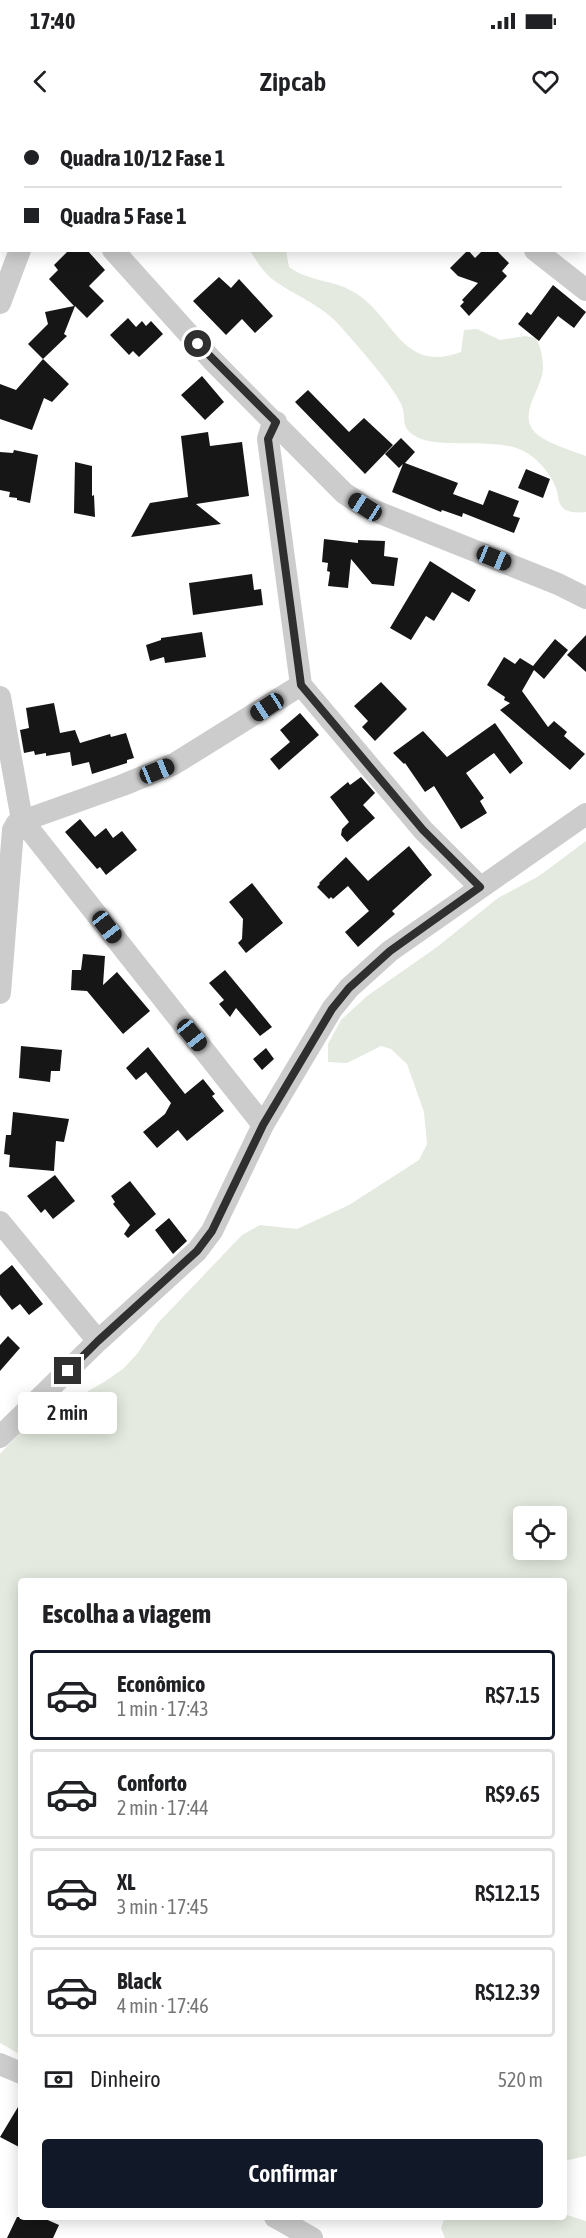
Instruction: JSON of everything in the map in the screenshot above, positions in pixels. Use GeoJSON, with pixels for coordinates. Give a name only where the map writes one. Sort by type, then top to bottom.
{"type":"FeatureCollection","features":[{"type":"Feature","properties":{"kind":"street"},"geometry":{"type":"LineString","coordinates":[[0,303],[19,252]]}},
{"type":"Feature","properties":{"kind":"street"},"geometry":{"type":"LineString","coordinates":[[116,252],[212,360],[344,493],[365,507],[558,584],[586,598]]}},
{"type":"Feature","properties":{"kind":"street"},"geometry":{"type":"LineString","coordinates":[[538,252],[586,290]]}},
{"type":"Feature","properties":{"kind":"street"},"geometry":{"type":"LineString","coordinates":[[276,422],[268,439],[301,685],[423,830],[480,887]]}},
{"type":"Feature","properties":{"kind":"street"},"geometry":{"type":"LineString","coordinates":[[0,993],[13,831],[17,823],[174,764],[301,685]]}},
{"type":"Feature","properties":{"kind":"street"},"geometry":{"type":"LineString","coordinates":[[0,697],[22,820],[263,1125]]}},
{"type":"Feature","properties":{"kind":"street"},"geometry":{"type":"LineString","coordinates":[[0,1437],[98,1341],[197,1251],[212,1231],[263,1125],[332,1009],[349,988],[390,951],[586,814]]}},
{"type":"Feature","properties":{"kind":"street"},"geometry":{"type":"LineString","coordinates":[[0,1222],[98,1341]]}},
{"type":"Feature","properties":{"kind":"street"},"geometry":{"type":"LineString","coordinates":[[0,2064],[18,2072]]}},
{"type":"Feature","properties":{"kind":"street"},"geometry":{"type":"LineString","coordinates":[[280,2220],[312,2238]]}},
{"type":"Feature","properties":{"kind":"shaded area"},"geometry":{"type":"Polygon","coordinates":[[[251,252],[286,252],[289,267],[306,276],[349,289],[357,294],[370,304],[401,340],[412,350],[425,356],[441,357],[461,352],[464,330],[477,329],[500,340],[525,336],[536,338],[543,370],[531,404],[529,420],[538,435],[586,456],[586,512],[564,509],[546,470],[531,455],[519,449],[493,444],[433,442],[412,434],[405,425],[402,406],[398,398],[347,333],[333,318],[272,279],[251,252]]]}},
{"type":"Feature","properties":{"kind":"shaded area"},"geometry":{"type":"Polygon","coordinates":[[[586,841],[586,2156],[567,2160],[567,1578],[18,1578],[18,2053],[0,2043],[0,1454],[24,1428],[123,1369],[137,1354],[158,1323],[242,1235],[260,1225],[297,1229],[349,1205],[419,1160],[427,1144],[424,1112],[407,1064],[391,1049],[381,1046],[347,1063],[328,1062],[328,1044],[341,1020],[367,996],[437,947],[498,898],[539,876],[586,841]]]}},
{"type":"Feature","properties":{"kind":"shaded area"},"geometry":{"type":"Polygon","coordinates":[[[567,2215],[586,2221],[586,2238],[445,2238],[441,2228],[444,2220],[567,2220],[567,2215]]]}},
{"type":"Feature","properties":{"kind":"building"},"geometry":{"type":"Polygon","coordinates":[[[67,252],[89,252],[105,270],[89,286],[104,301],[87,318],[75,306],[64,334],[67,336],[43,359],[28,344],[48,324],[45,312],[74,306],[49,279],[58,270],[54,265],[67,252]]]}},
{"type":"Feature","properties":{"kind":"building"},"geometry":{"type":"Polygon","coordinates":[[[466,252],[470,252],[475,258],[481,252],[498,252],[509,263],[502,271],[507,276],[469,316],[460,306],[464,302],[462,300],[478,283],[458,276],[450,268],[466,252]]]}},
{"type":"Feature","properties":{"kind":"building"},"geometry":{"type":"Polygon","coordinates":[[[219,277],[231,288],[239,279],[273,316],[255,333],[242,319],[226,335],[193,301],[219,277]]]}},
{"type":"Feature","properties":{"kind":"building"},"geometry":{"type":"Polygon","coordinates":[[[553,285],[586,312],[574,328],[558,316],[539,341],[518,324],[527,312],[531,315],[553,285]]]}},
{"type":"Feature","properties":{"kind":"building"},"geometry":{"type":"Polygon","coordinates":[[[128,318],[136,327],[142,321],[146,326],[151,321],[163,334],[139,357],[133,351],[129,355],[110,335],[128,318]]]}},
{"type":"Feature","properties":{"kind":"building"},"geometry":{"type":"Polygon","coordinates":[[[43,359],[69,384],[52,402],[44,398],[32,430],[0,419],[0,384],[16,390],[43,359]]]}},
{"type":"Feature","properties":{"kind":"building"},"geometry":{"type":"Polygon","coordinates":[[[202,376],[224,402],[205,420],[181,395],[202,376]]]}},
{"type":"Feature","properties":{"kind":"building"},"geometry":{"type":"Polygon","coordinates":[[[308,390],[349,432],[364,418],[393,445],[365,474],[295,402],[308,390]]]}},
{"type":"Feature","properties":{"kind":"building"},"geometry":{"type":"Polygon","coordinates":[[[208,432],[210,446],[242,442],[249,496],[196,504],[221,524],[131,537],[150,503],[188,497],[181,436],[208,432]]]}},
{"type":"Feature","properties":{"kind":"building"},"geometry":{"type":"Polygon","coordinates":[[[401,438],[415,452],[405,463],[458,483],[453,494],[483,505],[489,490],[519,501],[513,516],[520,518],[514,533],[463,513],[462,517],[442,510],[441,512],[392,492],[403,464],[399,468],[385,454],[401,438]]]}},
{"type":"Feature","properties":{"kind":"building"},"geometry":{"type":"Polygon","coordinates":[[[14,450],[38,455],[30,503],[9,497],[10,492],[0,490],[0,452],[13,453],[14,450]]]}},
{"type":"Feature","properties":{"kind":"building"},"geometry":{"type":"Polygon","coordinates":[[[75,462],[92,466],[95,517],[74,513],[75,462]]]}},
{"type":"Feature","properties":{"kind":"building"},"geometry":{"type":"Polygon","coordinates":[[[526,469],[550,479],[543,498],[518,488],[526,469]]]}},
{"type":"Feature","properties":{"kind":"building"},"geometry":{"type":"Polygon","coordinates":[[[324,539],[358,543],[358,540],[385,541],[384,556],[398,558],[394,586],[372,584],[351,559],[348,588],[328,586],[330,572],[327,571],[328,563],[322,562],[324,539]]]}},
{"type":"Feature","properties":{"kind":"building"},"geometry":{"type":"Polygon","coordinates":[[[430,561],[476,590],[469,602],[452,592],[434,621],[426,616],[411,640],[390,628],[430,561]]]}},
{"type":"Feature","properties":{"kind":"building"},"geometry":{"type":"Polygon","coordinates":[[[252,574],[254,590],[261,589],[263,605],[193,615],[189,583],[252,574]]]}},
{"type":"Feature","properties":{"kind":"building"},"geometry":{"type":"Polygon","coordinates":[[[202,632],[206,657],[165,663],[164,657],[150,661],[146,645],[161,640],[161,638],[202,632]]]}},
{"type":"Feature","properties":{"kind":"building"},"geometry":{"type":"Polygon","coordinates":[[[586,635],[586,672],[567,655],[586,635]]]}},
{"type":"Feature","properties":{"kind":"building"},"geometry":{"type":"Polygon","coordinates":[[[555,639],[568,650],[544,679],[534,670],[522,691],[548,727],[554,721],[567,732],[564,736],[585,754],[570,770],[500,710],[510,703],[487,685],[504,657],[515,664],[520,658],[533,666],[555,639]]]}},
{"type":"Feature","properties":{"kind":"building"},"geometry":{"type":"Polygon","coordinates":[[[381,682],[407,709],[375,741],[362,727],[368,721],[354,706],[381,682]]]}},
{"type":"Feature","properties":{"kind":"building"},"geometry":{"type":"Polygon","coordinates":[[[54,703],[60,733],[75,730],[80,743],[110,734],[111,737],[126,733],[134,758],[127,760],[127,763],[92,774],[89,762],[72,766],[70,752],[46,756],[46,753],[35,755],[34,751],[24,753],[20,730],[29,728],[26,708],[54,703]]]}},
{"type":"Feature","properties":{"kind":"building"},"geometry":{"type":"Polygon","coordinates":[[[300,713],[319,735],[279,770],[270,759],[290,742],[280,730],[300,713]]]}},
{"type":"Feature","properties":{"kind":"building"},"geometry":{"type":"Polygon","coordinates":[[[495,723],[523,763],[510,774],[494,753],[466,773],[484,798],[480,801],[487,813],[461,829],[434,786],[425,792],[405,763],[393,753],[423,731],[447,757],[495,723]]]}},
{"type":"Feature","properties":{"kind":"building"},"geometry":{"type":"Polygon","coordinates":[[[361,777],[375,793],[363,805],[375,818],[347,842],[341,835],[342,829],[349,822],[330,797],[348,782],[350,785],[361,777]]]}},
{"type":"Feature","properties":{"kind":"building"},"geometry":{"type":"Polygon","coordinates":[[[80,819],[95,837],[106,828],[113,838],[122,831],[137,850],[106,875],[100,867],[97,869],[65,832],[80,819]]]}},
{"type":"Feature","properties":{"kind":"building"},"geometry":{"type":"Polygon","coordinates":[[[409,846],[432,875],[392,911],[395,914],[358,947],[345,932],[369,911],[348,886],[333,899],[331,897],[329,899],[317,887],[319,883],[346,857],[368,881],[409,846]]]}},
{"type":"Feature","properties":{"kind":"building"},"geometry":{"type":"Polygon","coordinates":[[[252,883],[283,923],[246,953],[238,943],[242,939],[243,919],[229,902],[252,883]]]}},
{"type":"Feature","properties":{"kind":"building"},"geometry":{"type":"Polygon","coordinates":[[[83,954],[105,956],[103,985],[117,972],[150,1011],[123,1034],[87,991],[71,990],[72,970],[81,970],[83,954]]]}},
{"type":"Feature","properties":{"kind":"building"},"geometry":{"type":"Polygon","coordinates":[[[225,970],[272,1027],[260,1036],[236,1008],[230,1017],[219,1004],[224,1000],[209,983],[225,970]]]}},
{"type":"Feature","properties":{"kind":"building"},"geometry":{"type":"Polygon","coordinates":[[[21,1046],[62,1050],[60,1071],[51,1071],[50,1082],[19,1078],[21,1046]]]}},
{"type":"Feature","properties":{"kind":"building"},"geometry":{"type":"Polygon","coordinates":[[[148,1047],[185,1094],[203,1079],[215,1094],[212,1096],[224,1111],[187,1141],[178,1130],[157,1148],[143,1132],[165,1114],[171,1103],[146,1072],[136,1080],[126,1068],[148,1047]]]}},
{"type":"Feature","properties":{"kind":"building"},"geometry":{"type":"Polygon","coordinates":[[[266,1048],[274,1059],[262,1070],[253,1059],[266,1048]]]}},
{"type":"Feature","properties":{"kind":"building"},"geometry":{"type":"Polygon","coordinates":[[[13,1112],[69,1119],[64,1142],[56,1141],[54,1171],[9,1167],[10,1155],[4,1154],[6,1135],[11,1135],[13,1112]]]}},
{"type":"Feature","properties":{"kind":"building"},"geometry":{"type":"Polygon","coordinates":[[[55,1175],[75,1201],[53,1219],[45,1209],[41,1213],[27,1196],[55,1175]]]}},
{"type":"Feature","properties":{"kind":"building"},"geometry":{"type":"Polygon","coordinates":[[[130,1181],[156,1214],[128,1238],[124,1234],[130,1225],[113,1204],[115,1202],[111,1196],[130,1181]]]}},
{"type":"Feature","properties":{"kind":"building"},"geometry":{"type":"Polygon","coordinates":[[[169,1218],[187,1241],[173,1254],[155,1230],[169,1218]]]}},
{"type":"Feature","properties":{"kind":"building"},"geometry":{"type":"Polygon","coordinates":[[[12,1265],[43,1304],[29,1315],[20,1304],[12,1310],[0,1295],[0,1275],[12,1265]]]}},
{"type":"Feature","properties":{"kind":"building"},"geometry":{"type":"Polygon","coordinates":[[[8,1336],[20,1348],[0,1371],[0,1345],[8,1336]]]}},
{"type":"Feature","properties":{"kind":"building"},"geometry":{"type":"Polygon","coordinates":[[[18,2107],[18,2146],[0,2137],[18,2107]]]}},
{"type":"Feature","properties":{"kind":"building"},"geometry":{"type":"Polygon","coordinates":[[[17,2217],[18,2220],[48,2220],[59,2225],[53,2238],[7,2238],[17,2217]]]}},
{"type":"Feature","properties":{"kind":"route"},"geometry":{"type":"LineString","coordinates":[[68,1371],[197,1251],[212,1231],[263,1125],[319,1029],[349,988],[390,951],[480,887],[423,830],[301,685],[268,439],[276,422],[198,344]]}}]}
